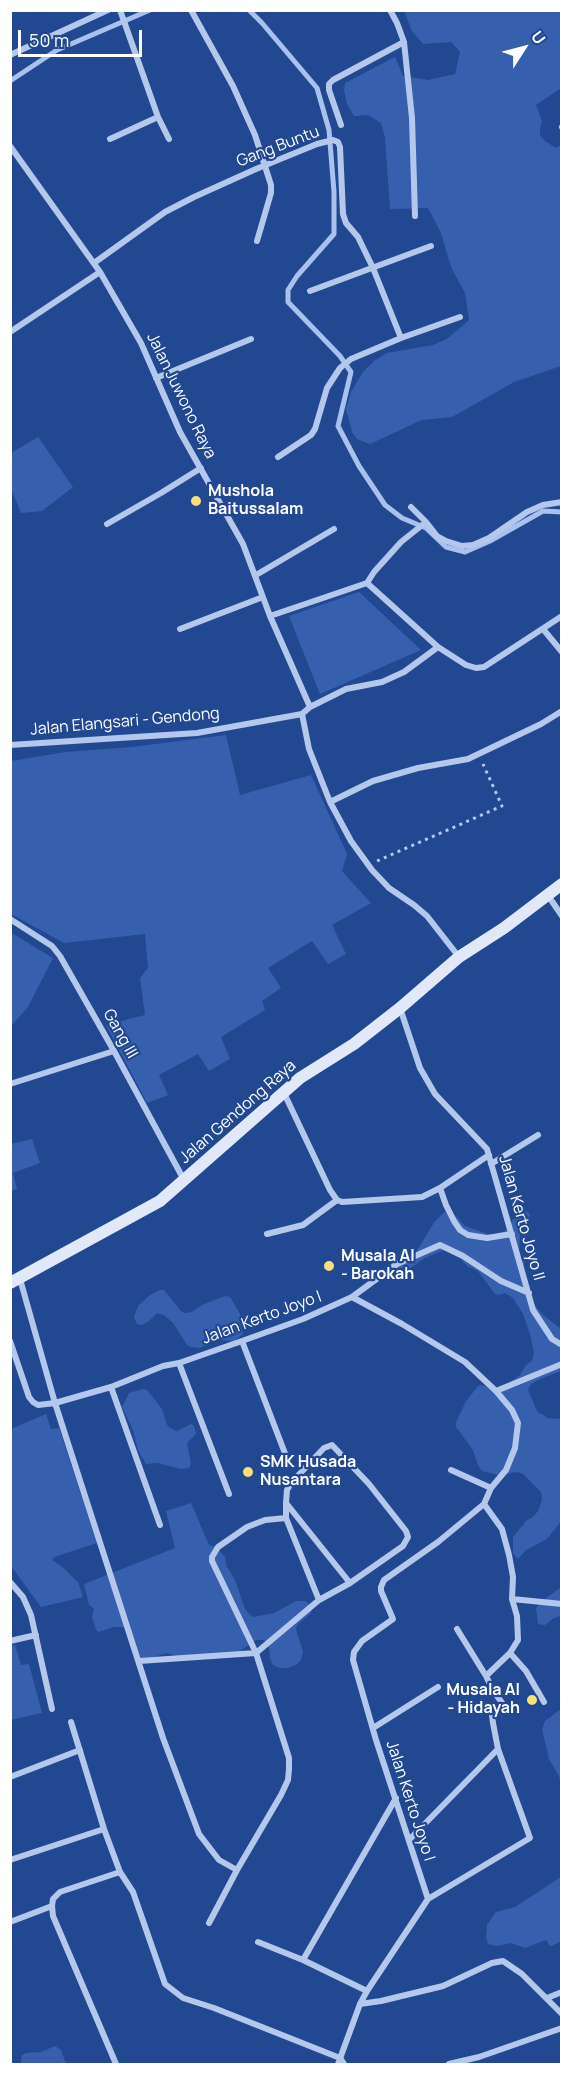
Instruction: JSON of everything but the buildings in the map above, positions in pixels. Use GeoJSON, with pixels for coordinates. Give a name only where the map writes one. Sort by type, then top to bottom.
{"type":"FeatureCollection","features":[{"type":"Feature","properties":{"kind":"main road","name":"Jalan Gendong Raya"},"geometry":{"type":"LineString","coordinates":[[15,1281],[160,1201],[300,1078],[354,1044],[459,957],[504,928],[561,884]]}},
{"type":"Feature","properties":{"kind":"street"},"geometry":{"type":"LineString","coordinates":[[11,52],[108,10]]}},
{"type":"Feature","properties":{"kind":"street"},"geometry":{"type":"LineString","coordinates":[[191,10],[232,86],[255,135],[271,185],[271,193],[257,241]]}},
{"type":"Feature","properties":{"kind":"street"},"geometry":{"type":"LineString","coordinates":[[390,10],[404,42],[412,118],[415,216]]}},
{"type":"Feature","properties":{"kind":"street"},"geometry":{"type":"LineString","coordinates":[[120,12],[158,117],[169,139]]}},
{"type":"Feature","properties":{"kind":"street"},"geometry":{"type":"LineString","coordinates":[[341,125],[329,84],[404,42]]}},
{"type":"Feature","properties":{"kind":"street"},"geometry":{"type":"LineString","coordinates":[[110,139],[158,117]]}},
{"type":"Feature","properties":{"kind":"street","name":"Gang Buntu"},"geometry":{"type":"LineString","coordinates":[[94,263],[165,212],[265,165],[319,144],[336,140],[340,147],[343,214],[346,224],[358,237],[373,268],[401,338]]}},
{"type":"Feature","properties":{"kind":"street","name":"Jalan Juwono Raya"},"geometry":{"type":"LineString","coordinates":[[10,146],[100,272],[141,343],[180,432],[243,544],[270,616],[310,707]]}},
{"type":"Feature","properties":{"kind":"street"},"geometry":{"type":"LineString","coordinates":[[310,291],[431,246]]}},
{"type":"Feature","properties":{"kind":"street"},"geometry":{"type":"LineString","coordinates":[[10,332],[100,272]]}},
{"type":"Feature","properties":{"kind":"street"},"geometry":{"type":"LineString","coordinates":[[278,457],[311,435],[315,429],[327,388],[340,368],[351,359],[460,317]]}},
{"type":"Feature","properties":{"kind":"street"},"geometry":{"type":"LineString","coordinates":[[156,378],[251,339]]}},
{"type":"Feature","properties":{"kind":"street"},"geometry":{"type":"LineString","coordinates":[[107,524],[161,494],[201,468]]}},
{"type":"Feature","properties":{"kind":"street"},"geometry":{"type":"LineString","coordinates":[[411,507],[422,525],[446,541],[462,546],[473,545],[489,538],[527,512],[543,505],[561,502]]}},
{"type":"Feature","properties":{"kind":"street"},"geometry":{"type":"LineString","coordinates":[[270,616],[368,583],[374,572],[401,542],[422,525]]}},
{"type":"Feature","properties":{"kind":"street"},"geometry":{"type":"LineString","coordinates":[[256,575],[334,530]]}},
{"type":"Feature","properties":{"kind":"street"},"geometry":{"type":"LineString","coordinates":[[368,583],[438,647],[476,669],[484,667],[561,616]]}},
{"type":"Feature","properties":{"kind":"street"},"geometry":{"type":"LineString","coordinates":[[180,629],[263,597]]}},
{"type":"Feature","properties":{"kind":"street"},"geometry":{"type":"LineString","coordinates":[[543,629],[561,652]]}},
{"type":"Feature","properties":{"kind":"street"},"geometry":{"type":"LineString","coordinates":[[438,647],[404,672],[382,682],[346,689],[310,707],[302,714],[309,748],[330,802],[367,865],[389,888],[427,916],[459,957]]}},
{"type":"Feature","properties":{"kind":"street"},"geometry":{"type":"LineString","coordinates":[[330,802],[373,781],[418,768],[468,759],[541,724],[561,711]]}},
{"type":"Feature","properties":{"kind":"street","name":"Jalan Elangsari - Gendong"},"geometry":{"type":"LineString","coordinates":[[10,745],[197,733],[302,714]]}},
{"type":"Feature","properties":{"kind":"street"},"geometry":{"type":"LineString","coordinates":[[547,894],[561,916]]}},
{"type":"Feature","properties":{"kind":"street","name":"Gang III"},"geometry":{"type":"LineString","coordinates":[[10,919],[52,946],[114,1051],[185,1181]]}},
{"type":"Feature","properties":{"kind":"street","name":"Jalan Kerto Joyo II"},"geometry":{"type":"LineString","coordinates":[[400,1008],[420,1068],[435,1094],[487,1149],[533,1310],[552,1339],[561,1345]]}},
{"type":"Feature","properties":{"kind":"street"},"geometry":{"type":"LineString","coordinates":[[10,1084],[114,1051]]}},
{"type":"Feature","properties":{"kind":"street"},"geometry":{"type":"LineString","coordinates":[[284,1092],[330,1190],[337,1200],[342,1202],[414,1199],[440,1188],[489,1155]]}},
{"type":"Feature","properties":{"kind":"street"},"geometry":{"type":"LineString","coordinates":[[491,1164],[538,1135]]}},
{"type":"Feature","properties":{"kind":"street"},"geometry":{"type":"LineString","coordinates":[[440,1188],[454,1221],[468,1235],[487,1238],[512,1234]]}},
{"type":"Feature","properties":{"kind":"street"},"geometry":{"type":"LineString","coordinates":[[267,1233],[303,1225],[337,1200]]}},
{"type":"Feature","properties":{"kind":"street"},"geometry":{"type":"LineString","coordinates":[[352,1297],[397,1264],[440,1245],[463,1256],[501,1281],[529,1293]]}},
{"type":"Feature","properties":{"kind":"street"},"geometry":{"type":"LineString","coordinates":[[15,1281],[163,1738],[200,1834],[219,1860],[237,1870]]}},
{"type":"Feature","properties":{"kind":"street","name":"Jalan Kerto Joyo I"},"geometry":{"type":"LineString","coordinates":[[55,1403],[111,1387],[163,1366],[179,1363],[242,1341],[303,1319],[352,1297],[465,1362],[496,1391],[512,1410],[518,1423],[518,1436],[506,1470],[491,1488],[484,1504],[445,1537],[382,1583],[381,1591],[393,1619],[362,1641],[354,1652],[353,1660],[373,1728],[428,1899]]}},
{"type":"Feature","properties":{"kind":"street"},"geometry":{"type":"LineString","coordinates":[[10,1341],[33,1402],[38,1405],[55,1403]]}},
{"type":"Feature","properties":{"kind":"street"},"geometry":{"type":"LineString","coordinates":[[242,1341],[286,1456]]}},
{"type":"Feature","properties":{"kind":"street"},"geometry":{"type":"LineString","coordinates":[[179,1363],[229,1494]]}},
{"type":"Feature","properties":{"kind":"street"},"geometry":{"type":"LineString","coordinates":[[496,1391],[561,1364]]}},
{"type":"Feature","properties":{"kind":"street"},"geometry":{"type":"LineString","coordinates":[[111,1387],[160,1525]]}},
{"type":"Feature","properties":{"kind":"street"},"geometry":{"type":"LineString","coordinates":[[139,1661],[256,1653],[319,1600],[350,1583],[403,1546],[408,1537],[406,1531],[369,1484],[337,1449],[328,1445],[291,1482],[287,1490],[286,1503],[286,1518],[319,1600]]}},
{"type":"Feature","properties":{"kind":"street"},"geometry":{"type":"LineString","coordinates":[[451,1470],[491,1488]]}},
{"type":"Feature","properties":{"kind":"street"},"geometry":{"type":"LineString","coordinates":[[286,1503],[350,1583]]}},
{"type":"Feature","properties":{"kind":"street"},"geometry":{"type":"LineString","coordinates":[[484,1504],[502,1529],[513,1576],[512,1599],[517,1616],[518,1640],[510,1653],[486,1676]]}},
{"type":"Feature","properties":{"kind":"street"},"geometry":{"type":"LineString","coordinates":[[209,1923],[288,1780],[288,1758],[256,1653],[212,1557],[218,1547],[247,1527],[265,1520],[286,1518]]}},
{"type":"Feature","properties":{"kind":"street"},"geometry":{"type":"LineString","coordinates":[[10,1582],[23,1597],[31,1615],[52,1709]]}},
{"type":"Feature","properties":{"kind":"street"},"geometry":{"type":"LineString","coordinates":[[512,1599],[561,1604]]}},
{"type":"Feature","properties":{"kind":"street"},"geometry":{"type":"LineString","coordinates":[[71,1722],[104,1829],[120,1872],[133,1892],[165,1984],[183,1998],[214,2007],[341,2062],[360,2004],[428,1899],[530,1838],[498,1749],[492,1715],[503,1704],[457,1629]]}},
{"type":"Feature","properties":{"kind":"street"},"geometry":{"type":"LineString","coordinates":[[10,1641],[36,1635]]}},
{"type":"Feature","properties":{"kind":"street"},"geometry":{"type":"LineString","coordinates":[[510,1653],[526,1671],[544,1702]]}},
{"type":"Feature","properties":{"kind":"street"},"geometry":{"type":"LineString","coordinates":[[373,1728],[438,1686]]}},
{"type":"Feature","properties":{"kind":"street"},"geometry":{"type":"LineString","coordinates":[[409,1840],[498,1749]]}},
{"type":"Feature","properties":{"kind":"street"},"geometry":{"type":"LineString","coordinates":[[10,1777],[80,1750]]}},
{"type":"Feature","properties":{"kind":"street"},"geometry":{"type":"LineString","coordinates":[[303,1960],[396,1798]]}},
{"type":"Feature","properties":{"kind":"street"},"geometry":{"type":"LineString","coordinates":[[10,1860],[104,1829]]}},
{"type":"Feature","properties":{"kind":"street"},"geometry":{"type":"LineString","coordinates":[[116,2064],[54,1916],[52,1906],[53,1899],[60,1892],[120,1872]]}},
{"type":"Feature","properties":{"kind":"street"},"geometry":{"type":"LineString","coordinates":[[10,1922],[52,1906]]}},
{"type":"Feature","properties":{"kind":"street"},"geometry":{"type":"LineString","coordinates":[[258,1942],[303,1960],[367,1991]]}},
{"type":"Feature","properties":{"kind":"street"},"geometry":{"type":"LineString","coordinates":[[360,2004],[443,1986],[497,1961],[507,1962],[514,1967],[561,2014]]}},
{"type":"Feature","properties":{"kind":"street"},"geometry":{"type":"LineString","coordinates":[[547,1998],[561,1992]]}},
{"type":"Feature","properties":{"kind":"street"},"geometry":{"type":"LineString","coordinates":[[449,2064],[479,2057],[561,2028]]}},
{"type":"Feature","properties":{"kind":"path"},"geometry":{"type":"LineString","coordinates":[[367,865],[409,849],[502,806],[491,778],[477,754]]}},
{"type":"Feature","properties":{"kind":"shaded area"},"geometry":{"type":"Polygon","coordinates":[[[404,11],[561,11],[561,88],[536,105],[542,121],[540,135],[556,148],[561,145],[561,366],[514,382],[452,417],[422,420],[370,444],[357,439],[352,432],[346,409],[351,392],[363,372],[387,353],[433,345],[447,339],[469,320],[465,293],[451,267],[441,233],[428,208],[390,209],[385,137],[381,123],[368,115],[354,116],[347,104],[344,91],[345,83],[395,57],[403,76],[428,80],[455,74],[460,52],[451,42],[423,44],[412,31],[404,11]]]}},
{"type":"Feature","properties":{"kind":"shaded area"},"geometry":{"type":"Polygon","coordinates":[[[38,437],[73,487],[42,511],[21,513],[11,488],[11,453],[38,437]]]}},
{"type":"Feature","properties":{"kind":"shaded area"},"geometry":{"type":"Polygon","coordinates":[[[359,592],[421,650],[320,694],[289,616],[359,592]]]}},
{"type":"Feature","properties":{"kind":"shaded area"},"geometry":{"type":"Polygon","coordinates":[[[226,735],[240,795],[311,775],[347,854],[342,871],[371,903],[332,925],[346,954],[328,964],[312,941],[268,968],[281,988],[262,1001],[265,1010],[221,1037],[230,1059],[209,1071],[198,1054],[159,1075],[168,1095],[147,1103],[106,1025],[145,1015],[140,978],[148,968],[145,934],[64,943],[11,914],[11,761],[66,752],[132,747],[226,735]]]}},
{"type":"Feature","properties":{"kind":"shaded area"},"geometry":{"type":"Polygon","coordinates":[[[10,932],[53,958],[28,1007],[11,1026],[10,932]]]}},
{"type":"Feature","properties":{"kind":"shaded area"},"geometry":{"type":"Polygon","coordinates":[[[32,1139],[40,1163],[13,1173],[17,1189],[11,1191],[11,1144],[32,1139]]]}},
{"type":"Feature","properties":{"kind":"shaded area"},"geometry":{"type":"Polygon","coordinates":[[[522,1209],[530,1216],[520,1233],[519,1256],[524,1262],[525,1278],[532,1301],[542,1314],[561,1329],[561,1371],[531,1384],[528,1390],[538,1413],[547,1418],[561,1419],[562,1520],[547,1539],[526,1550],[518,1559],[513,1553],[513,1537],[538,1511],[542,1500],[541,1492],[522,1473],[514,1472],[503,1476],[482,1471],[473,1450],[456,1427],[456,1422],[466,1401],[479,1385],[495,1393],[520,1375],[526,1365],[532,1361],[534,1353],[523,1314],[513,1298],[505,1293],[498,1295],[494,1293],[478,1271],[467,1266],[460,1258],[446,1249],[425,1258],[406,1271],[397,1273],[395,1270],[397,1264],[416,1252],[435,1221],[447,1210],[465,1226],[491,1235],[505,1231],[522,1209]]]}},
{"type":"Feature","properties":{"kind":"shaded area"},"geometry":{"type":"Polygon","coordinates":[[[164,1290],[185,1313],[192,1312],[202,1305],[225,1296],[230,1297],[240,1314],[243,1334],[234,1341],[218,1340],[200,1348],[188,1346],[173,1323],[164,1315],[157,1313],[148,1322],[137,1324],[134,1317],[138,1306],[150,1295],[164,1290]]]}},
{"type":"Feature","properties":{"kind":"shaded area"},"geometry":{"type":"Polygon","coordinates":[[[147,1390],[162,1409],[170,1428],[177,1431],[191,1424],[194,1426],[196,1434],[187,1443],[191,1464],[189,1468],[181,1469],[158,1463],[146,1464],[138,1450],[133,1430],[122,1407],[129,1393],[147,1390]]]}},
{"type":"Feature","properties":{"kind":"shaded area"},"geometry":{"type":"Polygon","coordinates":[[[46,1414],[51,1429],[59,1428],[97,1543],[54,1557],[52,1560],[78,1582],[83,1597],[41,1607],[11,1566],[11,1429],[46,1414]]]}},
{"type":"Feature","properties":{"kind":"shaded area"},"geometry":{"type":"Polygon","coordinates":[[[191,1503],[209,1545],[216,1547],[225,1557],[226,1565],[235,1580],[245,1609],[250,1615],[253,1617],[274,1613],[296,1601],[305,1601],[311,1605],[311,1613],[297,1625],[296,1629],[303,1652],[301,1660],[296,1665],[280,1668],[273,1665],[269,1647],[264,1640],[256,1640],[236,1654],[183,1657],[166,1653],[148,1659],[141,1658],[125,1627],[114,1627],[98,1632],[96,1629],[92,1617],[94,1609],[89,1605],[84,1584],[175,1548],[166,1511],[191,1503]]]}},
{"type":"Feature","properties":{"kind":"shaded area"},"geometry":{"type":"Polygon","coordinates":[[[561,1587],[561,1616],[545,1625],[538,1624],[536,1608],[561,1587]]]}},
{"type":"Feature","properties":{"kind":"shaded area"},"geometry":{"type":"Polygon","coordinates":[[[15,1645],[21,1665],[29,1664],[42,1713],[11,1720],[11,1646],[15,1645]]]}},
{"type":"Feature","properties":{"kind":"shaded area"},"geometry":{"type":"Polygon","coordinates":[[[561,1709],[561,1786],[559,1776],[549,1759],[542,1729],[545,1721],[561,1709]]]}},
{"type":"Feature","properties":{"kind":"shaded area"},"geometry":{"type":"Polygon","coordinates":[[[561,1877],[561,1941],[552,1946],[546,1940],[525,1948],[511,1943],[496,1946],[488,1944],[487,1925],[496,1912],[515,1907],[561,1877]]]}},
{"type":"Feature","properties":{"kind":"shaded area"},"geometry":{"type":"Polygon","coordinates":[[[55,2046],[61,2050],[66,2064],[21,2064],[22,2055],[41,2052],[55,2046]]]}},
{"type":"Feature","properties":{"kind":"waterway"},"geometry":{"type":"LineString","coordinates":[[10,81],[57,50],[150,10]]}},
{"type":"Feature","properties":{"kind":"waterway"},"geometry":{"type":"LineString","coordinates":[[249,10],[317,88],[329,130],[334,192],[334,234],[297,276],[288,290],[288,302],[340,356],[351,372],[338,426],[359,466],[385,505],[402,518],[426,528],[446,547],[465,552],[490,541],[543,511],[562,512]]}},
{"type":"Feature","properties":{"kind":"place","name":"Mushola Baitussalam"},"geometry":{"type":"Point","coordinates":[196,501]}},
{"type":"Feature","properties":{"kind":"place","name":"Musala Al - Barokah"},"geometry":{"type":"Point","coordinates":[329,1266]}},
{"type":"Feature","properties":{"kind":"place","name":"SMK Husada Nusantara"},"geometry":{"type":"Point","coordinates":[248,1472]}},
{"type":"Feature","properties":{"kind":"place","name":"Musala Al - Hidayah"},"geometry":{"type":"Point","coordinates":[532,1700]}}]}
